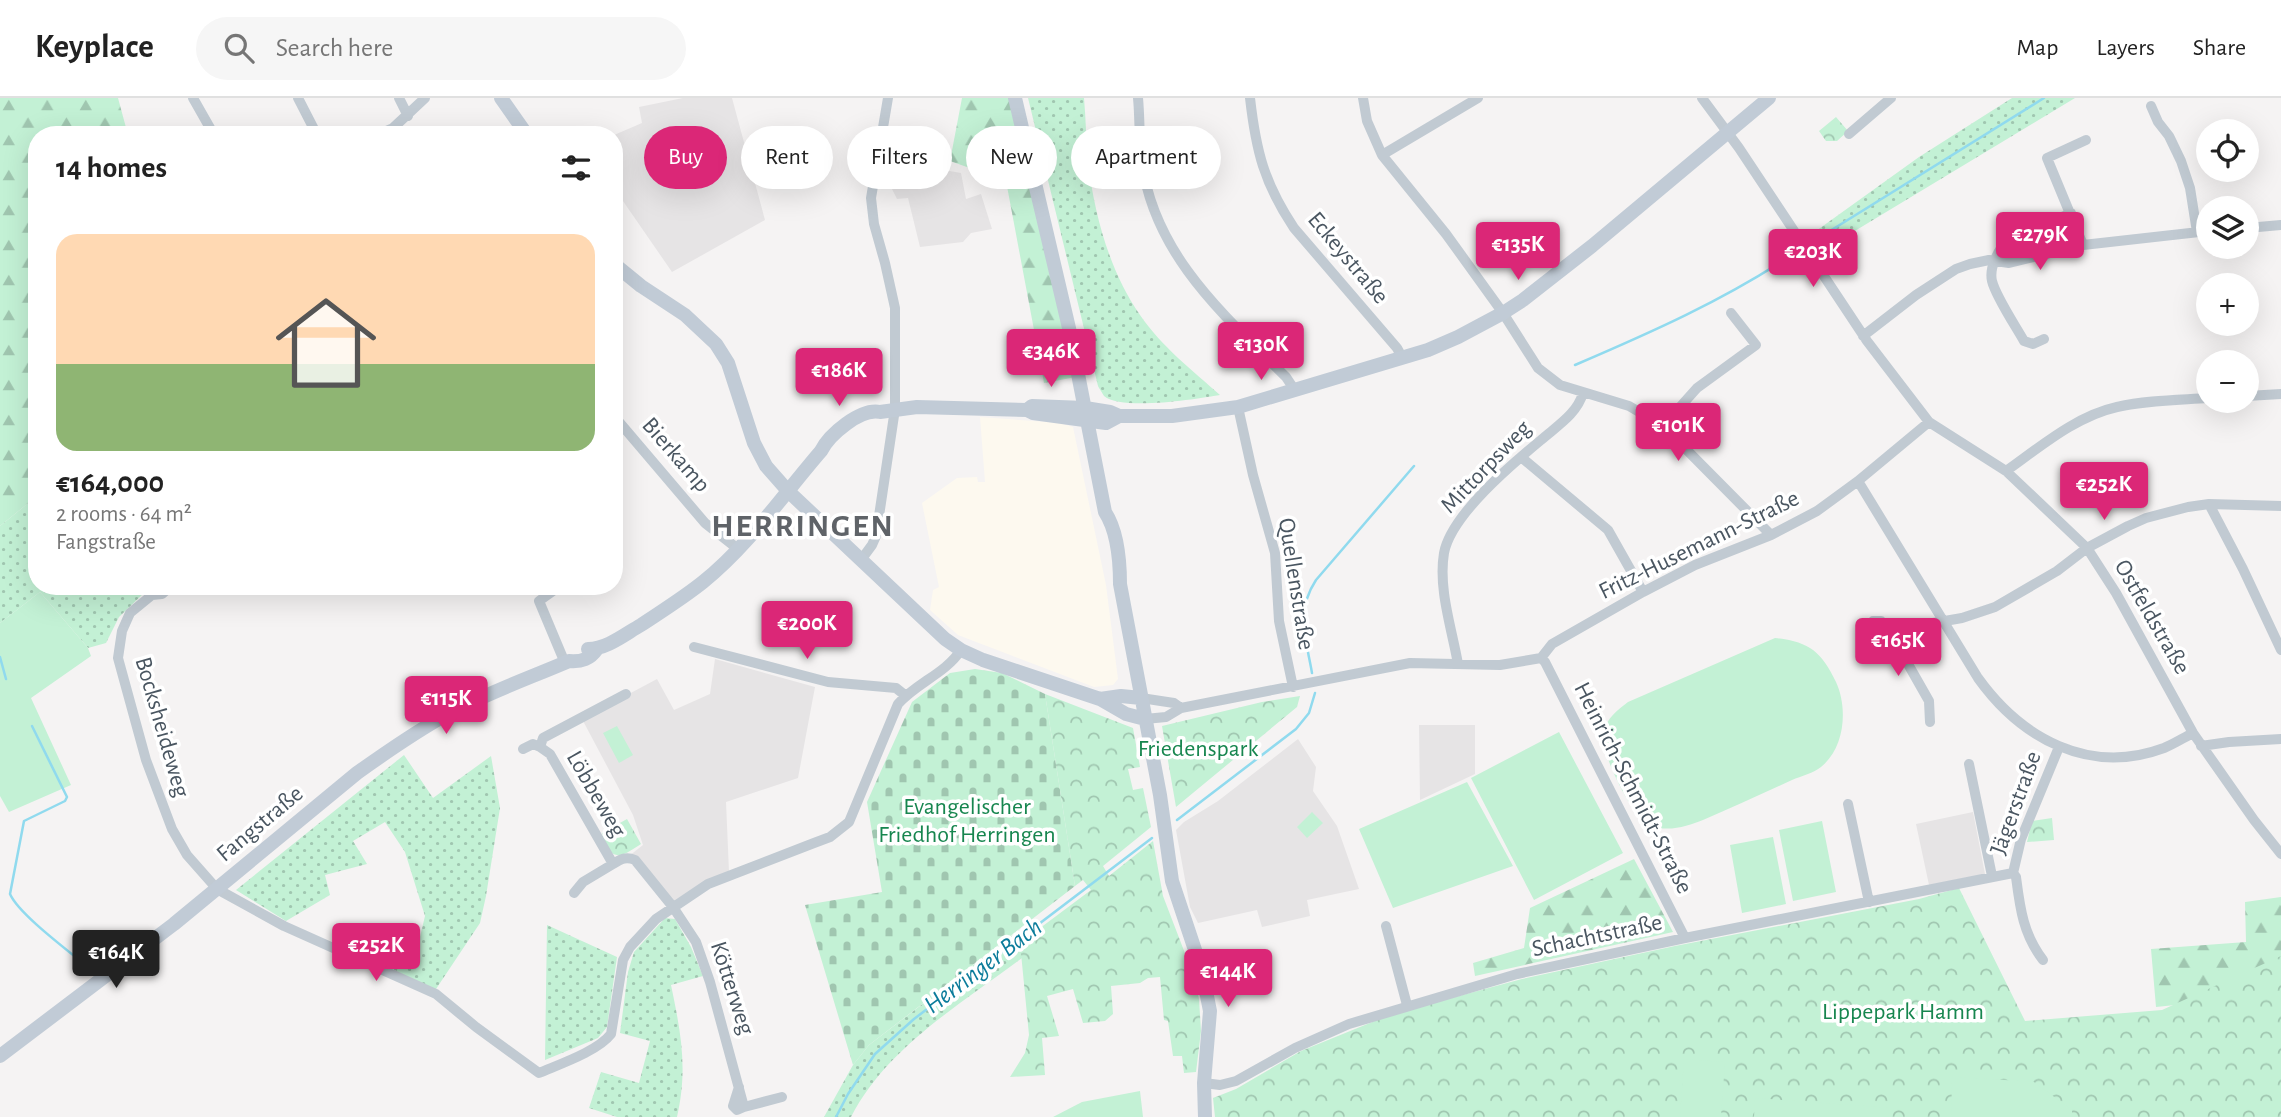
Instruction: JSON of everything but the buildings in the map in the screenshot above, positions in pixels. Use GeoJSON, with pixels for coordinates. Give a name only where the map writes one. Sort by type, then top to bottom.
{"type":"FeatureCollection","features":[{"type":"Feature","properties":{"kind":"main road"},"geometry":{"type":"LineString","coordinates":[[500,98],[520,126]]}},
{"type":"Feature","properties":{"kind":"main road"},"geometry":{"type":"LineString","coordinates":[[1015,98],[1069,328],[1105,512],[1113,527],[1120,584],[1162,807],[1172,881],[1206,985],[1210,1031],[1204,1083],[1205,1117]]}},
{"type":"Feature","properties":{"kind":"main road","name":"Fangstraße"},"geometry":{"type":"LineString","coordinates":[[0,1056],[217,889],[357,773],[391,749],[471,702],[567,662],[578,662],[592,657],[597,649],[676,602],[703,582],[738,549],[821,452],[880,412],[929,407],[1027,410],[1032,406],[1087,415],[1106,423],[1119,416],[1172,416],[1238,407],[1403,359],[1458,337],[1523,300],[1769,98]]}},
{"type":"Feature","properties":{"kind":"main road"},"geometry":{"type":"LineString","coordinates":[[623,271],[685,315],[716,344],[728,363],[754,443],[766,466],[788,491],[933,628],[961,650],[1016,672],[1100,699],[1126,714],[1145,719]]}},
{"type":"Feature","properties":{"kind":"main road"},"geometry":{"type":"LineString","coordinates":[[1100,699],[1121,696],[1142,698]]}},
{"type":"Feature","properties":{"kind":"street"},"geometry":{"type":"LineString","coordinates":[[193,98],[209,126]]}},
{"type":"Feature","properties":{"kind":"street"},"geometry":{"type":"LineString","coordinates":[[298,98],[312,126]]}},
{"type":"Feature","properties":{"kind":"street"},"geometry":{"type":"LineString","coordinates":[[399,98],[408,116]]}},
{"type":"Feature","properties":{"kind":"street"},"geometry":{"type":"LineString","coordinates":[[396,126],[425,98]]}},
{"type":"Feature","properties":{"kind":"street"},"geometry":{"type":"LineString","coordinates":[[861,560],[876,536],[895,409],[895,308],[874,224],[871,198],[888,98]]}},
{"type":"Feature","properties":{"kind":"street"},"geometry":{"type":"LineString","coordinates":[[1139,98],[1142,163],[1153,209],[1178,259],[1209,300],[1286,377],[1294,389]]}},
{"type":"Feature","properties":{"kind":"street","name":"Eckeystraße"},"geometry":{"type":"LineString","coordinates":[[1251,98],[1262,169],[1282,210],[1294,228],[1397,348],[1403,359]]}},
{"type":"Feature","properties":{"kind":"street"},"geometry":{"type":"LineString","coordinates":[[1363,98],[1367,121],[1382,155],[1446,234],[1503,313],[1538,368],[1560,385],[1629,406],[1663,426],[1771,535]]}},
{"type":"Feature","properties":{"kind":"street"},"geometry":{"type":"LineString","coordinates":[[1382,155],[1478,98]]}},
{"type":"Feature","properties":{"kind":"street","name":"Ostfeldstraße"},"geometry":{"type":"LineString","coordinates":[[1702,98],[1739,148],[1863,336],[1929,422],[2006,471],[2087,548],[2116,593],[2201,746],[2281,854]]}},
{"type":"Feature","properties":{"kind":"street"},"geometry":{"type":"LineString","coordinates":[[1849,134],[1891,98]]}},
{"type":"Feature","properties":{"kind":"street"},"geometry":{"type":"LineString","coordinates":[[2151,106],[2181,161],[2190,188],[2196,226]]}},
{"type":"Feature","properties":{"kind":"street"},"geometry":{"type":"LineString","coordinates":[[2083,245],[2047,158],[2087,139]]}},
{"type":"Feature","properties":{"kind":"street"},"geometry":{"type":"LineString","coordinates":[[2044,339],[2033,344],[2024,341],[1992,283],[1991,275],[2002,246],[2008,241],[2071,213]]}},
{"type":"Feature","properties":{"kind":"street"},"geometry":{"type":"LineString","coordinates":[[2259,227],[2281,225]]}},
{"type":"Feature","properties":{"kind":"street"},"geometry":{"type":"LineString","coordinates":[[1863,336],[1916,295],[1956,269],[1982,260],[2017,262],[2083,245],[2196,232]]}},
{"type":"Feature","properties":{"kind":"street"},"geometry":{"type":"LineString","coordinates":[[1663,426],[1697,388],[1756,345],[1731,313]]}},
{"type":"Feature","properties":{"kind":"street","name":"Mittorpsweg"},"geometry":{"type":"LineString","coordinates":[[1458,664],[1444,589],[1445,551],[1453,530],[1463,514],[1521,457],[1572,414],[1583,393]]}},
{"type":"Feature","properties":{"kind":"street"},"geometry":{"type":"LineString","coordinates":[[2259,395],[2281,394]]}},
{"type":"Feature","properties":{"kind":"street"},"geometry":{"type":"LineString","coordinates":[[2006,471],[2090,416],[2115,407],[2142,402],[2196,399]]}},
{"type":"Feature","properties":{"kind":"street","name":"Quellenstraße"},"geometry":{"type":"LineString","coordinates":[[1238,407],[1253,475],[1275,553],[1279,621],[1293,687]]}},
{"type":"Feature","properties":{"kind":"street","name":"Fritz-Husemann-Straße"},"geometry":{"type":"LineString","coordinates":[[1541,658],[1552,644],[1643,592],[1695,565],[1771,535],[1817,511],[1929,422]]}},
{"type":"Feature","properties":{"kind":"street","name":"Bierkamp"},"geometry":{"type":"LineString","coordinates":[[623,427],[705,523],[738,549]]}},
{"type":"Feature","properties":{"kind":"street"},"geometry":{"type":"LineString","coordinates":[[1521,457],[1608,530],[1643,592]]}},
{"type":"Feature","properties":{"kind":"street","name":"Jägerstraße"},"geometry":{"type":"LineString","coordinates":[[1858,481],[1991,696],[2018,723],[2059,747],[2076,753],[2125,757],[2162,749],[2193,733]]}},
{"type":"Feature","properties":{"kind":"street"},"geometry":{"type":"LineString","coordinates":[[2209,504],[2281,650]]}},
{"type":"Feature","properties":{"kind":"street"},"geometry":{"type":"LineString","coordinates":[[1899,643],[1933,623],[1962,618],[1995,607],[2057,571],[2087,548],[2146,519],[2209,504],[2281,506]]}},
{"type":"Feature","properties":{"kind":"street","name":"Bocksheideweg"},"geometry":{"type":"LineString","coordinates":[[152,595],[130,613],[122,631],[118,658],[146,760],[172,829],[187,855],[217,889],[290,929],[436,994],[539,1073],[606,1040],[611,1034],[623,960],[640,935],[673,907]]}},
{"type":"Feature","properties":{"kind":"street"},"geometry":{"type":"LineString","coordinates":[[547,595],[539,601],[567,662]]}},
{"type":"Feature","properties":{"kind":"street"},"geometry":{"type":"LineString","coordinates":[[1873,621],[1881,621],[1899,643],[1929,701],[1930,722]]}},
{"type":"Feature","properties":{"kind":"street"},"geometry":{"type":"LineString","coordinates":[[694,647],[828,682],[896,688],[906,696]]}},
{"type":"Feature","properties":{"kind":"street"},"geometry":{"type":"LineString","coordinates":[[673,907],[708,884],[814,844],[844,827],[849,822],[898,704],[943,670],[961,650]]}},
{"type":"Feature","properties":{"kind":"street"},"geometry":{"type":"LineString","coordinates":[[1145,719],[1174,715],[1181,708],[1410,663],[1500,665],[1541,658]]}},
{"type":"Feature","properties":{"kind":"street","name":"Heinrich-Schmidt-Straße"},"geometry":{"type":"LineString","coordinates":[[1541,658],[1685,938]]}},
{"type":"Feature","properties":{"kind":"street","name":"Löbbeweg"},"geometry":{"type":"LineString","coordinates":[[540,747],[542,738],[626,694]]}},
{"type":"Feature","properties":{"kind":"street"},"geometry":{"type":"LineString","coordinates":[[1142,698],[1174,704],[1181,708]]}},
{"type":"Feature","properties":{"kind":"street"},"geometry":{"type":"LineString","coordinates":[[2201,746],[2229,741],[2281,739]]}},
{"type":"Feature","properties":{"kind":"street","name":"Löbbeweg"},"geometry":{"type":"LineString","coordinates":[[523,749],[533,744],[550,754],[613,864]]}},
{"type":"Feature","properties":{"kind":"street","name":"Jägerstraße"},"geometry":{"type":"LineString","coordinates":[[2013,873],[2021,839],[2059,747]]}},
{"type":"Feature","properties":{"kind":"street"},"geometry":{"type":"LineString","coordinates":[[1969,764],[1992,876]]}},
{"type":"Feature","properties":{"kind":"street"},"geometry":{"type":"LineString","coordinates":[[1848,804],[1869,902]]}},
{"type":"Feature","properties":{"kind":"street","name":"Löbbeweg"},"geometry":{"type":"LineString","coordinates":[[574,893],[583,882],[623,858],[630,858],[635,860],[673,907]]}},
{"type":"Feature","properties":{"kind":"street"},"geometry":{"type":"LineString","coordinates":[[2013,873],[2016,877],[2024,928],[2043,960]]}},
{"type":"Feature","properties":{"kind":"street","name":"Schachtstraße"},"geometry":{"type":"LineString","coordinates":[[1204,1083],[1220,1085],[1236,1081],[1295,1048],[1349,1024],[1517,974],[2013,873]]}},
{"type":"Feature","properties":{"kind":"street","name":"Kötterweg"},"geometry":{"type":"LineString","coordinates":[[673,907],[696,942],[701,955],[744,1107],[782,1097]]}},
{"type":"Feature","properties":{"kind":"street"},"geometry":{"type":"LineString","coordinates":[[1386,926],[1407,1005]]}},
{"type":"Feature","properties":{"kind":"shaded area"},"geometry":{"type":"Polygon","coordinates":[[[683,98],[732,98],[741,131],[741,189],[757,189],[765,220],[672,272],[623,201],[623,131],[642,123],[639,107],[683,98]]]}},
{"type":"Feature","properties":{"kind":"shaded area"},"geometry":{"type":"Polygon","coordinates":[[[952,171],[961,173],[966,199],[981,194],[992,229],[971,233],[963,242],[920,247],[908,198],[897,199],[892,189],[952,189],[952,171]]]}},
{"type":"Feature","properties":{"kind":"shaded area"},"geometry":{"type":"Polygon","coordinates":[[[980,417],[1060,423],[1073,427],[1106,585],[1118,679],[1113,685],[1094,687],[958,635],[930,610],[933,590],[939,587],[922,503],[957,478],[977,477],[978,482],[985,482],[980,417]]]}},
{"type":"Feature","properties":{"kind":"shaded area"},"geometry":{"type":"Polygon","coordinates":[[[715,659],[815,687],[798,778],[726,802],[729,872],[673,904],[629,856],[643,845],[633,815],[582,719],[657,679],[674,710],[710,694],[715,659]]]}},
{"type":"Feature","properties":{"kind":"shaded area"},"geometry":{"type":"Polygon","coordinates":[[[1419,725],[1475,725],[1475,774],[1420,800],[1419,725]]]}},
{"type":"Feature","properties":{"kind":"shaded area"},"geometry":{"type":"Polygon","coordinates":[[[1298,739],[1316,767],[1313,791],[1337,826],[1359,889],[1307,900],[1310,916],[1262,927],[1257,910],[1198,923],[1190,907],[1176,830],[1298,739]]]}},
{"type":"Feature","properties":{"kind":"shaded area"},"geometry":{"type":"Polygon","coordinates":[[[1973,812],[1985,874],[1929,885],[1916,824],[1973,812]]]}},
{"type":"Feature","properties":{"kind":"green space"},"geometry":{"type":"Polygon","coordinates":[[[0,98],[118,98],[126,126],[28,126],[28,503],[0,526],[0,98]]]}},
{"type":"Feature","properties":{"kind":"green space"},"geometry":{"type":"Polygon","coordinates":[[[962,98],[1009,98],[1016,126],[966,126],[966,167],[952,162],[962,98]]]}},
{"type":"Feature","properties":{"kind":"green space"},"geometry":{"type":"Polygon","coordinates":[[[1028,98],[1084,98],[1086,126],[1071,126],[1071,189],[1093,189],[1112,261],[1140,315],[1178,358],[1220,395],[1143,403],[1126,403],[1104,396],[1098,386],[1050,189],[1057,189],[1057,126],[1035,126],[1028,98]]]}},
{"type":"Feature","properties":{"kind":"green space"},"geometry":{"type":"Polygon","coordinates":[[[2012,98],[2075,98],[1820,252],[1809,236],[1919,157],[2012,98]]]}},
{"type":"Feature","properties":{"kind":"green space"},"geometry":{"type":"Polygon","coordinates":[[[1836,117],[1848,131],[1837,141],[1826,141],[1819,131],[1836,117]]]}},
{"type":"Feature","properties":{"kind":"green space"},"geometry":{"type":"Polygon","coordinates":[[[1008,189],[1031,189],[1076,377],[1044,383],[1008,189]]]}},
{"type":"Feature","properties":{"kind":"green space"},"geometry":{"type":"Polygon","coordinates":[[[2060,222],[2069,223],[2070,226],[2065,228],[2068,237],[2074,235],[2074,243],[2062,245],[2061,239],[2049,242],[2047,249],[2045,243],[2032,247],[2034,253],[2031,254],[2029,248],[2017,252],[2018,258],[2004,257],[2006,245],[2014,242],[2020,246],[2036,239],[2030,235],[2041,230],[2041,236],[2060,229],[2060,222]]]}},
{"type":"Feature","properties":{"kind":"green space"},"geometry":{"type":"Polygon","coordinates":[[[28,503],[28,595],[36,595],[0,623],[0,526],[28,503]]]}},
{"type":"Feature","properties":{"kind":"green space"},"geometry":{"type":"Polygon","coordinates":[[[36,595],[43,595],[88,648],[91,656],[31,698],[71,785],[9,812],[0,796],[0,623],[36,595]]]}},
{"type":"Feature","properties":{"kind":"green space"},"geometry":{"type":"Polygon","coordinates":[[[43,595],[142,595],[119,617],[106,643],[88,648],[43,595]]]}},
{"type":"Feature","properties":{"kind":"green space"},"geometry":{"type":"Polygon","coordinates":[[[1775,638],[1797,642],[1813,650],[1825,663],[1836,682],[1842,704],[1842,727],[1829,759],[1815,771],[1703,820],[1677,828],[1657,827],[1644,821],[1624,793],[1608,760],[1604,736],[1610,718],[1628,702],[1775,638]]]}},
{"type":"Feature","properties":{"kind":"green space","name":"Evangelischer Friedhof Herringen"},"geometry":{"type":"Polygon","coordinates":[[[975,669],[1002,673],[1045,694],[1075,886],[869,1045],[853,1065],[805,905],[882,892],[867,802],[912,702],[950,673],[975,669]]]}},
{"type":"Feature","properties":{"kind":"green space"},"geometry":{"type":"Polygon","coordinates":[[[1045,694],[1133,728],[1140,767],[1128,769],[1133,790],[1143,788],[1151,827],[1103,866],[1109,876],[1153,841],[1163,896],[1191,969],[1199,999],[1201,1031],[1196,1072],[1184,1073],[1182,1056],[1173,1056],[1168,1021],[1164,1020],[1160,977],[1148,978],[1140,983],[1111,986],[1113,1014],[1105,1021],[1083,1023],[1073,989],[1047,996],[1059,1036],[1042,1038],[1045,1075],[1010,1077],[1025,1053],[1029,1035],[1020,943],[1091,890],[1083,880],[1075,886],[1045,694]]]}},
{"type":"Feature","properties":{"kind":"green space","name":"Friedenspark"},"geometry":{"type":"Polygon","coordinates":[[[1300,696],[1297,707],[1176,807],[1162,726],[1262,702],[1300,696]]]}},
{"type":"Feature","properties":{"kind":"green space"},"geometry":{"type":"Polygon","coordinates":[[[617,726],[633,755],[619,763],[603,733],[617,726]]]}},
{"type":"Feature","properties":{"kind":"green space"},"geometry":{"type":"Polygon","coordinates":[[[1559,732],[1623,853],[1534,900],[1471,778],[1559,732]]]}},
{"type":"Feature","properties":{"kind":"green space"},"geometry":{"type":"Polygon","coordinates":[[[404,755],[433,798],[491,756],[500,808],[480,923],[434,992],[361,955],[418,945],[425,916],[405,852],[385,822],[353,841],[367,864],[325,875],[330,895],[286,921],[236,890],[404,755]]]}},
{"type":"Feature","properties":{"kind":"green space"},"geometry":{"type":"Polygon","coordinates":[[[1467,782],[1513,866],[1393,908],[1359,829],[1467,782]]]}},
{"type":"Feature","properties":{"kind":"green space"},"geometry":{"type":"Polygon","coordinates":[[[1312,812],[1323,823],[1307,838],[1297,827],[1312,812]]]}},
{"type":"Feature","properties":{"kind":"green space"},"geometry":{"type":"Polygon","coordinates":[[[2052,818],[2054,840],[2027,842],[2032,821],[2052,818]]]}},
{"type":"Feature","properties":{"kind":"green space"},"geometry":{"type":"Polygon","coordinates":[[[627,819],[641,844],[625,854],[616,855],[609,850],[602,833],[627,819]]]}},
{"type":"Feature","properties":{"kind":"green space"},"geometry":{"type":"Polygon","coordinates":[[[1822,821],[1836,892],[1793,901],[1779,830],[1822,821]]]}},
{"type":"Feature","properties":{"kind":"green space"},"geometry":{"type":"Polygon","coordinates":[[[1773,837],[1786,904],[1742,913],[1730,845],[1773,837]]]}},
{"type":"Feature","properties":{"kind":"green space"},"geometry":{"type":"Polygon","coordinates":[[[1634,859],[1673,932],[1475,976],[1473,963],[1524,948],[1530,908],[1634,859]]]}},
{"type":"Feature","properties":{"kind":"green space","name":"Lippepark Hamm"},"geometry":{"type":"Polygon","coordinates":[[[1959,888],[2025,1021],[2162,1010],[2281,956],[2281,1117],[1215,1117],[1213,1098],[1236,1089],[1301,1051],[1392,1014],[1522,979],[1675,946],[1919,899],[1959,888]]]}},
{"type":"Feature","properties":{"kind":"green space"},"geometry":{"type":"Polygon","coordinates":[[[2281,897],[2281,994],[2156,1007],[2151,949],[2246,942],[2245,902],[2281,897]]]}},
{"type":"Feature","properties":{"kind":"green space"},"geometry":{"type":"Polygon","coordinates":[[[665,918],[675,919],[703,976],[671,985],[683,1067],[677,1117],[617,1117],[589,1108],[601,1072],[639,1083],[650,1041],[620,1033],[628,972],[634,952],[665,918]]]}},
{"type":"Feature","properties":{"kind":"green space"},"geometry":{"type":"Polygon","coordinates":[[[547,925],[617,957],[607,1027],[598,1038],[545,1060],[547,925]]]}},
{"type":"Feature","properties":{"kind":"green space"},"geometry":{"type":"Polygon","coordinates":[[[1019,930],[1022,958],[905,1048],[866,1092],[851,1117],[824,1117],[853,1065],[869,1045],[1019,930]]]}},
{"type":"Feature","properties":{"kind":"green space"},"geometry":{"type":"Polygon","coordinates":[[[1684,1059],[1725,1062],[1721,1117],[1680,1117],[1684,1059]]]}},
{"type":"Feature","properties":{"kind":"green space"},"geometry":{"type":"Polygon","coordinates":[[[1960,1077],[2034,1082],[2072,1110],[2072,1117],[1951,1117],[1952,1081],[1960,1077]]]}},
{"type":"Feature","properties":{"kind":"green space"},"geometry":{"type":"Polygon","coordinates":[[[1140,1091],[1143,1117],[1053,1117],[1082,1102],[1140,1091]]]}},
{"type":"Feature","properties":{"kind":"green space"},"geometry":{"type":"Polygon","coordinates":[[[1755,1098],[1893,1108],[1892,1117],[1754,1117],[1755,1098]]]}},
{"type":"Feature","properties":{"kind":"waterway","name":"Herringer Bach"},"geometry":{"type":"LineString","coordinates":[[1817,239],[2044,98]]}},
{"type":"Feature","properties":{"kind":"waterway","name":"Herringer Bach"},"geometry":{"type":"LineString","coordinates":[[1575,365],[1713,301],[1792,255]]}},
{"type":"Feature","properties":{"kind":"waterway","name":"Herringer Bach"},"geometry":{"type":"LineString","coordinates":[[1312,673],[1304,625],[1310,592],[1316,580],[1414,466]]}},
{"type":"Feature","properties":{"kind":"waterway"},"geometry":{"type":"LineString","coordinates":[[0,657],[6,679]]}},
{"type":"Feature","properties":{"kind":"waterway","name":"Herringer Bach"},"geometry":{"type":"LineString","coordinates":[[1177,820],[1296,729],[1309,713],[1315,693]]}},
{"type":"Feature","properties":{"kind":"waterway"},"geometry":{"type":"LineString","coordinates":[[32,726],[67,797],[65,801],[24,821],[10,894],[24,913],[94,972]]}},
{"type":"Feature","properties":{"kind":"waterway","name":"Herringer Bach"},"geometry":{"type":"LineString","coordinates":[[836,1117],[875,1054],[914,1019],[1152,838]]}},
{"type":"Feature","properties":{"kind":"district","name":"HERRINGEN"},"geometry":{"type":"Point","coordinates":[803,526]}}]}
